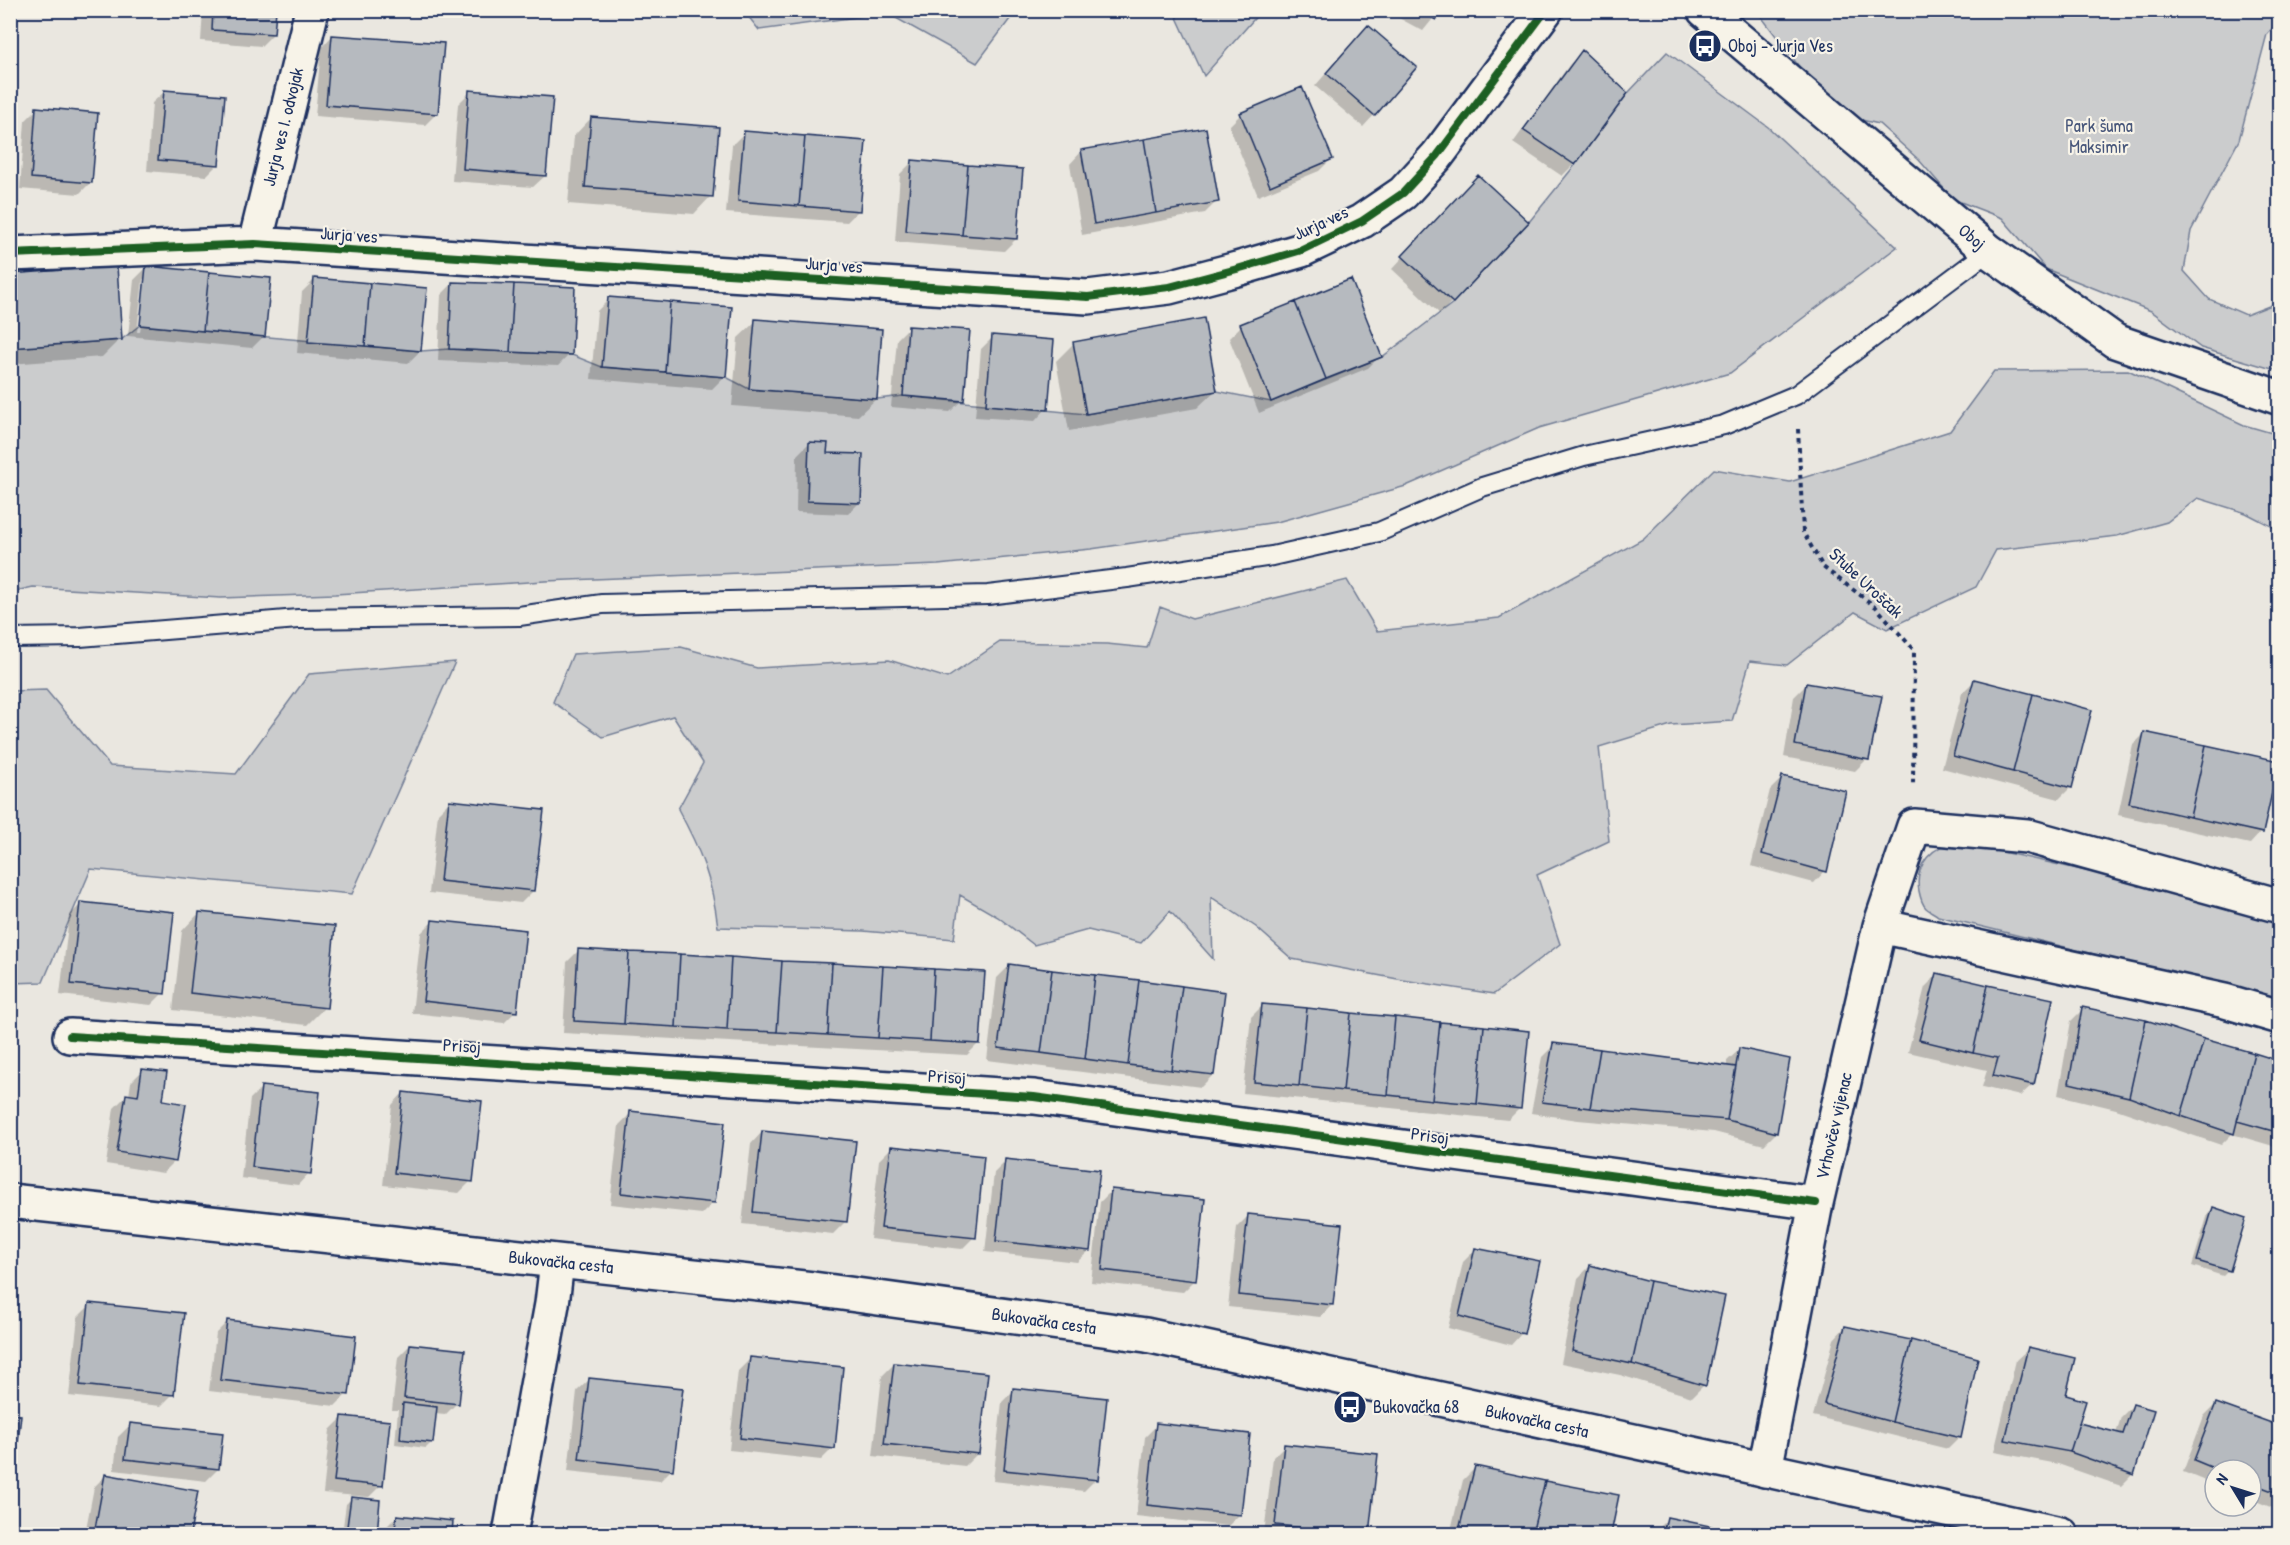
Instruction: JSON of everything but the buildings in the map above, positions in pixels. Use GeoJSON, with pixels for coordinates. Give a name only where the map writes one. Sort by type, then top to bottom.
{"type":"FeatureCollection","features":[{"type":"Feature","properties":{"kind":"street","name":"Jurja ves I. odvojak"},"geometry":{"type":"LineString","coordinates":[[255,244],[312,10]]}},
{"type":"Feature","properties":{"kind":"street","name":"Jurja ves"},"geometry":{"type":"LineString","coordinates":[[10,254],[255,244],[1088,297],[1169,288],[1302,250],[1362,221],[1403,193],[1437,156],[1546,10]]}},
{"type":"Feature","properties":{"kind":"street","name":"Oboj"},"geometry":{"type":"LineString","coordinates":[[1704,10],[1989,251],[2115,341],[2280,398]]}},
{"type":"Feature","properties":{"kind":"street","name":"Vrhovčev vijenac"},"geometry":{"type":"LineString","coordinates":[[1765,1470],[1816,1203],[1880,926],[1914,826],[2027,837],[2280,906]]}},
{"type":"Feature","properties":{"kind":"street"},"geometry":{"type":"LineString","coordinates":[[1880,926],[2225,1001],[2280,1017]]}},
{"type":"Feature","properties":{"kind":"street","name":"Prisoj"},"geometry":{"type":"LineString","coordinates":[[70,1036],[1034,1097],[1816,1203]]}},
{"type":"Feature","properties":{"kind":"street","name":"Bukovačka cesta"},"geometry":{"type":"LineString","coordinates":[[10,1201],[813,1289],[1146,1335],[2061,1534]]}},
{"type":"Feature","properties":{"kind":"street"},"geometry":{"type":"LineString","coordinates":[[510,1534],[552,1304],[557,1262]]}},
{"type":"Feature","properties":{"kind":"lane"},"geometry":{"type":"LineString","coordinates":[[10,638],[80,637],[298,618],[519,616],[602,604],[988,595],[1127,578],[1272,556],[1379,532],[1482,488],[1584,456],[1724,425],[1797,395],[1989,251]]}},
{"type":"Feature","properties":{"kind":"green space"},"geometry":{"type":"Polygon","coordinates":[[[744,11],[1016,11],[977,63],[887,13],[759,30],[744,11]]]}},
{"type":"Feature","properties":{"kind":"green space"},"geometry":{"type":"Polygon","coordinates":[[[1174,11],[1261,11],[1204,76],[1174,11]]]}},
{"type":"Feature","properties":{"kind":"green space","name":"Park šuma Maksimir"},"geometry":{"type":"Polygon","coordinates":[[[1757,11],[2279,11],[2279,21],[2267,34],[2239,140],[2191,231],[2184,271],[2209,299],[2246,315],[2279,302],[2279,371],[2201,348],[2151,311],[2046,269],[2002,218],[1953,199],[1919,160],[1879,124],[1835,114],[1757,11]]]}},
{"type":"Feature","properties":{"kind":"green space"},"geometry":{"type":"Polygon","coordinates":[[[1667,52],[1768,127],[1897,247],[1730,373],[1539,428],[1406,486],[1277,522],[1091,549],[938,565],[545,581],[335,594],[221,598],[33,587],[11,592],[11,348],[121,340],[140,325],[421,351],[449,349],[572,355],[602,367],[726,377],[749,389],[877,399],[903,396],[1086,414],[1217,391],[1271,402],[1382,357],[1453,303],[1529,222],[1628,93],[1667,52]]]}},
{"type":"Feature","properties":{"kind":"green space"},"geometry":{"type":"Polygon","coordinates":[[[2128,370],[2244,425],[2279,435],[2279,530],[2246,513],[2198,498],[2167,522],[2117,536],[1996,550],[1976,587],[1887,629],[1855,612],[1787,665],[1750,661],[1732,721],[1671,725],[1599,747],[1609,841],[1537,875],[1560,944],[1494,994],[1292,959],[1256,927],[1211,897],[1213,959],[1170,911],[1141,943],[1088,930],[1034,945],[998,917],[960,895],[954,939],[863,931],[718,927],[704,866],[678,809],[703,763],[673,716],[603,737],[553,702],[573,654],[681,647],[757,668],[889,660],[947,678],[1000,642],[1107,644],[1147,648],[1160,607],[1192,619],[1347,580],[1377,631],[1499,618],[1643,539],[1714,469],[1790,482],[1950,431],[1994,371],[2128,370]]]}},
{"type":"Feature","properties":{"kind":"green space"},"geometry":{"type":"Polygon","coordinates":[[[455,662],[352,894],[91,869],[43,982],[11,983],[11,691],[46,690],[110,766],[236,774],[309,674],[455,662]]]}},
{"type":"Feature","properties":{"kind":"green space"},"geometry":{"type":"Polygon","coordinates":[[[1958,842],[2157,887],[2279,919],[2279,999],[1938,916],[1926,908],[1922,902],[1918,881],[1919,872],[1933,852],[1958,842]]]}},
{"type":"Feature","properties":{"kind":"cycle path"},"geometry":{"type":"LineString","coordinates":[[10,254],[255,244],[1088,297],[1169,287],[1302,250],[1362,221],[1403,193],[1437,156],[1546,10]]}},
{"type":"Feature","properties":{"kind":"cycle path"},"geometry":{"type":"LineString","coordinates":[[70,1036],[1034,1097],[1816,1203]]}},
{"type":"Feature","properties":{"kind":"place","name":"Oboj - Jurja Ves"},"geometry":{"type":"Point","coordinates":[1705,46]}},
{"type":"Feature","properties":{"kind":"place","name":"Bukovačka 68"},"geometry":{"type":"Point","coordinates":[1350,1407]}}]}
